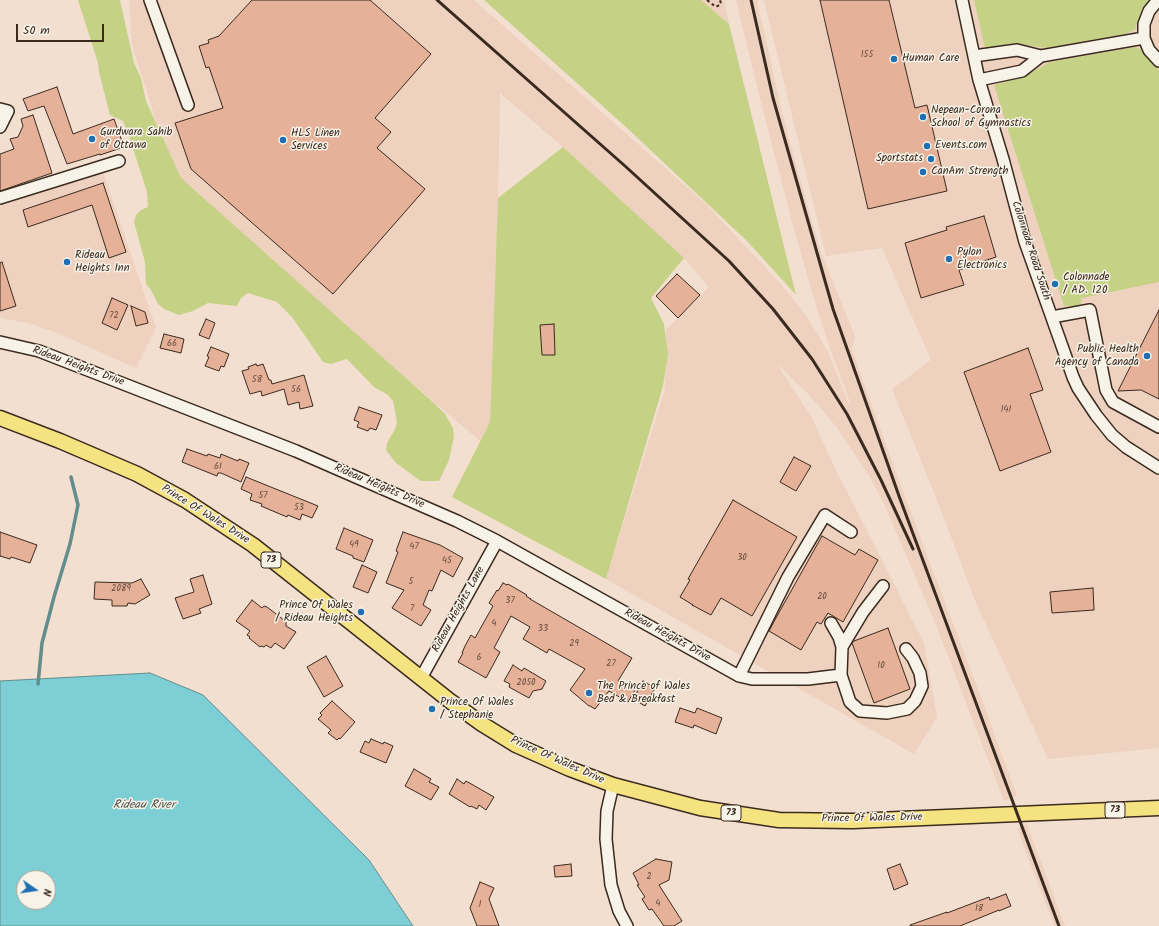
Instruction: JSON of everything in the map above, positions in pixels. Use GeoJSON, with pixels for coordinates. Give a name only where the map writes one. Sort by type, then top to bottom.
{"type":"FeatureCollection","features":[{"type":"Feature","properties":{"kind":"main road","name":"Prince Of Wales Drive"},"geometry":{"type":"LineString","coordinates":[[0,418],[60,441],[137,474],[185,500],[253,545],[450,701],[482,724],[516,745],[570,769],[613,785],[700,808],[780,820],[853,821],[1159,808]]}},
{"type":"Feature","properties":{"kind":"street","name":"Colonnade Road South"},"geometry":{"type":"LineString","coordinates":[[962,0],[979,80],[1005,166],[1025,242],[1073,377],[1078,388],[1096,415],[1112,435],[1126,447],[1159,468]]}},
{"type":"Feature","properties":{"kind":"street"},"geometry":{"type":"LineString","coordinates":[[1158,0],[1149,10],[1146,17],[1144,24],[1144,38],[1149,50],[1159,61]]}},
{"type":"Feature","properties":{"kind":"street"},"geometry":{"type":"LineString","coordinates":[[155,2],[188,105]]}},
{"type":"Feature","properties":{"kind":"street"},"geometry":{"type":"LineString","coordinates":[[974,56],[1017,50],[1041,56],[1144,38]]}},
{"type":"Feature","properties":{"kind":"street"},"geometry":{"type":"LineString","coordinates":[[979,80],[1022,71],[1041,56]]}},
{"type":"Feature","properties":{"kind":"street"},"geometry":{"type":"LineString","coordinates":[[0,109],[8,111],[0,127]]}},
{"type":"Feature","properties":{"kind":"street"},"geometry":{"type":"LineString","coordinates":[[0,198],[120,161]]}},
{"type":"Feature","properties":{"kind":"street"},"geometry":{"type":"LineString","coordinates":[[1052,318],[1090,310],[1106,390],[1114,402],[1159,427]]}},
{"type":"Feature","properties":{"kind":"street","name":"Rideau Heights Drive"},"geometry":{"type":"LineString","coordinates":[[0,342],[39,351],[296,451],[457,521],[497,541],[739,676]]}},
{"type":"Feature","properties":{"kind":"street"},"geometry":{"type":"LineString","coordinates":[[841,675],[808,679],[752,679],[739,676],[788,577],[825,515],[851,532]]}},
{"type":"Feature","properties":{"kind":"street","name":"Rideau Heights Lane"},"geometry":{"type":"LineString","coordinates":[[421,678],[497,541]]}},
{"type":"Feature","properties":{"kind":"street"},"geometry":{"type":"LineString","coordinates":[[842,647],[864,612],[883,586]]}},
{"type":"Feature","properties":{"kind":"street"},"geometry":{"type":"LineString","coordinates":[[831,622],[839,637],[842,647],[841,675],[850,702],[860,711],[887,713],[907,709],[915,701],[922,686],[920,673],[913,658],[906,649]]}},
{"type":"Feature","properties":{"kind":"street"},"geometry":{"type":"LineString","coordinates":[[613,785],[607,811],[606,839],[611,886],[619,911],[627,926]]}},
{"type":"Feature","properties":{"kind":"path"},"geometry":{"type":"LineString","coordinates":[[706,0],[716,7],[721,4],[720,0]]}},
{"type":"Feature","properties":{"kind":"shaded area"},"geometry":{"type":"Polygon","coordinates":[[[129,0],[474,0],[705,203],[779,282],[806,315],[828,352],[849,404],[850,402],[818,312],[795,233],[736,0],[757,0],[781,107],[797,168],[820,250],[855,336],[852,348],[858,367],[1017,796],[1004,801],[934,620],[884,504],[871,479],[837,428],[825,413],[777,364],[812,418],[834,466],[924,643],[937,717],[914,754],[606,579],[665,389],[666,330],[709,287],[684,258],[563,147],[500,93],[490,422],[480,441],[175,181],[132,45],[129,0]]]}},
{"type":"Feature","properties":{"kind":"shaded area"},"geometry":{"type":"Polygon","coordinates":[[[701,0],[724,0],[729,24],[701,0]]]}},
{"type":"Feature","properties":{"kind":"shaded area"},"geometry":{"type":"Polygon","coordinates":[[[764,0],[1159,0],[1159,748],[1048,759],[976,603],[942,513],[892,389],[931,360],[882,248],[826,256],[764,0]]]}},
{"type":"Feature","properties":{"kind":"shaded area","name":"Rideau Heights Inn"},"geometry":{"type":"Polygon","coordinates":[[[103,172],[156,328],[136,368],[57,333],[28,323],[0,318],[0,206],[103,172]]]}},
{"type":"Feature","properties":{"kind":"shaded area"},"geometry":{"type":"Polygon","coordinates":[[[1027,824],[1065,926],[1054,926],[1017,828],[1027,824]]]}},
{"type":"Feature","properties":{"kind":"green space"},"geometry":{"type":"Polygon","coordinates":[[[78,0],[120,0],[134,63],[141,78],[146,101],[181,178],[445,414],[453,428],[454,436],[449,460],[439,481],[421,481],[396,463],[386,450],[387,443],[395,429],[397,422],[393,401],[388,395],[374,387],[347,359],[331,364],[323,362],[292,317],[277,302],[248,293],[241,298],[237,306],[208,303],[193,311],[179,315],[164,309],[158,304],[151,290],[146,284],[145,262],[134,222],[136,215],[141,210],[148,207],[147,192],[123,121],[110,115],[98,63],[78,0]]]}},
{"type":"Feature","properties":{"kind":"green space"},"geometry":{"type":"Polygon","coordinates":[[[484,0],[701,0],[729,24],[796,295],[748,242],[626,127],[484,0]]]}},
{"type":"Feature","properties":{"kind":"green space"},"geometry":{"type":"Polygon","coordinates":[[[974,0],[1149,0],[1141,10],[1135,30],[1125,34],[1046,48],[1013,43],[985,48],[974,0]]]}},
{"type":"Feature","properties":{"kind":"green space"},"geometry":{"type":"Polygon","coordinates":[[[1135,47],[1141,49],[1159,70],[1159,282],[1082,298],[1080,306],[1064,306],[994,85],[1023,77],[1050,62],[1135,47]]]}},
{"type":"Feature","properties":{"kind":"green space"},"geometry":{"type":"Polygon","coordinates":[[[563,147],[684,258],[651,298],[664,324],[668,354],[663,386],[606,579],[452,497],[490,422],[498,198],[563,147]]]}},
{"type":"Feature","properties":{"kind":"water","name":"Rideau River"},"geometry":{"type":"Polygon","coordinates":[[[150,673],[203,695],[369,860],[413,926],[0,926],[0,681],[150,673]]]}},
{"type":"Feature","properties":{"kind":"building","name":"HLS Linen Services"},"geometry":{"type":"Polygon","coordinates":[[[252,0],[370,0],[431,54],[375,118],[391,132],[377,148],[425,189],[333,294],[191,169],[175,123],[223,108],[209,67],[206,68],[199,46],[209,43],[208,40],[219,36],[252,0]]]}},
{"type":"Feature","properties":{"kind":"building"},"geometry":{"type":"Polygon","coordinates":[[[820,0],[889,0],[915,108],[927,105],[947,191],[868,209],[820,0]]]}},
{"type":"Feature","properties":{"kind":"building"},"geometry":{"type":"Polygon","coordinates":[[[57,87],[73,134],[114,119],[124,147],[67,164],[44,106],[28,111],[23,99],[57,87]]]}},
{"type":"Feature","properties":{"kind":"building"},"geometry":{"type":"Polygon","coordinates":[[[33,115],[52,173],[0,191],[0,154],[14,149],[10,139],[18,137],[23,126],[21,119],[33,115]]]}},
{"type":"Feature","properties":{"kind":"building"},"geometry":{"type":"Polygon","coordinates":[[[103,183],[126,252],[109,258],[92,205],[28,227],[23,210],[103,183]]]}},
{"type":"Feature","properties":{"kind":"building","name":"Pylon Electronics"},"geometry":{"type":"Polygon","coordinates":[[[984,216],[996,257],[959,270],[964,285],[921,298],[905,243],[947,230],[946,227],[984,216]]]}},
{"type":"Feature","properties":{"kind":"building"},"geometry":{"type":"Polygon","coordinates":[[[2,262],[16,306],[0,311],[0,263],[2,262]]]}},
{"type":"Feature","properties":{"kind":"building"},"geometry":{"type":"Polygon","coordinates":[[[677,274],[700,295],[678,318],[656,296],[677,274]]]}},
{"type":"Feature","properties":{"kind":"building"},"geometry":{"type":"Polygon","coordinates":[[[112,298],[128,305],[117,330],[102,323],[112,298]]]}},
{"type":"Feature","properties":{"kind":"building"},"geometry":{"type":"Polygon","coordinates":[[[131,306],[145,312],[148,323],[136,326],[131,306]]]}},
{"type":"Feature","properties":{"kind":"building","name":"Public Health Agency of Canada"},"geometry":{"type":"Polygon","coordinates":[[[1159,310],[1159,399],[1141,390],[1118,391],[1159,310]]]}},
{"type":"Feature","properties":{"kind":"building"},"geometry":{"type":"Polygon","coordinates":[[[206,319],[215,323],[209,339],[199,335],[206,319]]]}},
{"type":"Feature","properties":{"kind":"building"},"geometry":{"type":"Polygon","coordinates":[[[554,324],[555,355],[542,355],[540,325],[554,324]]]}},
{"type":"Feature","properties":{"kind":"building"},"geometry":{"type":"Polygon","coordinates":[[[164,334],[184,339],[181,353],[160,348],[164,334]]]}},
{"type":"Feature","properties":{"kind":"building"},"geometry":{"type":"Polygon","coordinates":[[[211,347],[229,354],[224,367],[221,366],[219,371],[205,366],[211,347]]]}},
{"type":"Feature","properties":{"kind":"building"},"geometry":{"type":"Polygon","coordinates":[[[1028,348],[1043,390],[1030,394],[1051,452],[1000,471],[964,372],[1028,348]]]}},
{"type":"Feature","properties":{"kind":"building"},"geometry":{"type":"Polygon","coordinates":[[[256,364],[257,366],[263,364],[272,384],[304,375],[313,406],[300,409],[299,402],[288,405],[284,389],[262,396],[261,391],[250,394],[242,371],[249,369],[248,367],[256,364]]]}},
{"type":"Feature","properties":{"kind":"building"},"geometry":{"type":"Polygon","coordinates":[[[359,407],[382,415],[376,430],[370,428],[368,431],[357,427],[359,422],[354,420],[359,407]]]}},
{"type":"Feature","properties":{"kind":"building"},"geometry":{"type":"Polygon","coordinates":[[[187,449],[207,456],[208,454],[220,458],[221,454],[238,461],[239,459],[249,463],[241,482],[221,473],[218,473],[217,476],[182,462],[187,449]]]}},
{"type":"Feature","properties":{"kind":"building"},"geometry":{"type":"Polygon","coordinates":[[[794,457],[811,466],[796,491],[780,482],[794,457]]]}},
{"type":"Feature","properties":{"kind":"building"},"geometry":{"type":"Polygon","coordinates":[[[246,477],[318,506],[312,518],[302,514],[300,520],[288,515],[287,517],[261,506],[262,504],[250,500],[252,494],[241,489],[246,477]]]}},
{"type":"Feature","properties":{"kind":"building"},"geometry":{"type":"Polygon","coordinates":[[[733,500],[797,537],[752,616],[721,598],[711,615],[680,597],[690,580],[688,579],[733,500]]]}},
{"type":"Feature","properties":{"kind":"building"},"geometry":{"type":"Polygon","coordinates":[[[344,528],[373,540],[364,562],[336,549],[344,528]]]}},
{"type":"Feature","properties":{"kind":"building"},"geometry":{"type":"Polygon","coordinates":[[[0,532],[37,545],[30,563],[11,557],[10,559],[0,556],[0,532]]]}},
{"type":"Feature","properties":{"kind":"building"},"geometry":{"type":"Polygon","coordinates":[[[403,532],[440,545],[463,558],[453,577],[441,570],[432,591],[429,590],[423,605],[431,610],[421,626],[392,608],[404,590],[386,583],[398,552],[396,551],[403,532]]]}},
{"type":"Feature","properties":{"kind":"building"},"geometry":{"type":"Polygon","coordinates":[[[822,536],[855,555],[859,549],[878,560],[843,622],[828,613],[821,624],[817,622],[801,650],[769,631],[822,536]]]}},
{"type":"Feature","properties":{"kind":"building"},"geometry":{"type":"Polygon","coordinates":[[[362,565],[377,572],[368,593],[353,587],[362,565]]]}},
{"type":"Feature","properties":{"kind":"building"},"geometry":{"type":"Polygon","coordinates":[[[203,575],[212,604],[199,609],[201,613],[183,619],[175,598],[194,592],[190,579],[203,575]]]}},
{"type":"Feature","properties":{"kind":"building"},"geometry":{"type":"Polygon","coordinates":[[[141,579],[150,595],[135,604],[128,603],[127,606],[112,606],[112,600],[94,599],[95,582],[132,583],[141,579]]]}},
{"type":"Feature","properties":{"kind":"building"},"geometry":{"type":"Polygon","coordinates":[[[503,583],[508,584],[527,595],[526,596],[530,599],[632,658],[618,681],[635,690],[628,702],[609,691],[595,709],[589,706],[570,690],[585,669],[549,649],[547,653],[523,639],[530,627],[511,616],[494,648],[500,652],[486,678],[458,662],[471,635],[475,638],[493,606],[489,603],[503,583]]]}},
{"type":"Feature","properties":{"kind":"building"},"geometry":{"type":"Polygon","coordinates":[[[1093,588],[1094,610],[1052,613],[1050,592],[1093,588]]]}},
{"type":"Feature","properties":{"kind":"building"},"geometry":{"type":"Polygon","coordinates":[[[252,600],[262,608],[264,606],[267,607],[286,622],[286,626],[296,632],[284,649],[275,643],[271,648],[266,645],[264,647],[260,647],[247,635],[250,631],[236,621],[252,600]]]}},
{"type":"Feature","properties":{"kind":"building"},"geometry":{"type":"Polygon","coordinates":[[[888,628],[910,689],[874,703],[852,643],[888,628]]]}},
{"type":"Feature","properties":{"kind":"building"},"geometry":{"type":"Polygon","coordinates":[[[326,656],[343,686],[324,697],[307,667],[326,656]]]}},
{"type":"Feature","properties":{"kind":"building"},"geometry":{"type":"Polygon","coordinates":[[[513,665],[522,671],[524,668],[546,681],[542,689],[533,691],[529,698],[509,687],[510,684],[504,681],[513,665]]]}},
{"type":"Feature","properties":{"kind":"building"},"geometry":{"type":"Polygon","coordinates":[[[643,681],[655,688],[645,706],[633,699],[643,681]]]}},
{"type":"Feature","properties":{"kind":"building"},"geometry":{"type":"Polygon","coordinates":[[[332,701],[355,722],[340,739],[339,738],[337,740],[328,733],[331,730],[318,719],[322,715],[320,713],[332,701]]]}},
{"type":"Feature","properties":{"kind":"building"},"geometry":{"type":"Polygon","coordinates":[[[680,708],[695,713],[697,708],[722,718],[716,734],[694,725],[693,728],[675,722],[680,708]]]}},
{"type":"Feature","properties":{"kind":"building"},"geometry":{"type":"Polygon","coordinates":[[[371,739],[393,746],[386,763],[360,752],[365,741],[369,743],[371,739]]]}},
{"type":"Feature","properties":{"kind":"building"},"geometry":{"type":"Polygon","coordinates":[[[414,769],[431,779],[429,782],[439,787],[431,800],[405,786],[414,769]]]}},
{"type":"Feature","properties":{"kind":"building"},"geometry":{"type":"Polygon","coordinates":[[[457,779],[464,784],[466,781],[494,797],[486,810],[479,805],[477,809],[471,806],[470,807],[449,794],[457,779]]]}},
{"type":"Feature","properties":{"kind":"building"},"geometry":{"type":"Polygon","coordinates":[[[656,859],[672,862],[669,880],[659,885],[682,921],[674,926],[664,926],[652,909],[649,910],[642,899],[645,897],[637,885],[639,885],[633,873],[656,859]]]}},
{"type":"Feature","properties":{"kind":"building"},"geometry":{"type":"Polygon","coordinates":[[[571,864],[572,876],[555,877],[554,866],[571,864]]]}},
{"type":"Feature","properties":{"kind":"building"},"geometry":{"type":"Polygon","coordinates":[[[900,864],[908,884],[894,890],[887,869],[900,864]]]}},
{"type":"Feature","properties":{"kind":"building"},"geometry":{"type":"Polygon","coordinates":[[[480,882],[494,888],[489,899],[499,926],[477,926],[470,908],[480,882]]]}},
{"type":"Feature","properties":{"kind":"building"},"geometry":{"type":"Polygon","coordinates":[[[1006,894],[1011,906],[960,926],[910,926],[989,897],[990,900],[1006,894]]]}},
{"type":"Feature","properties":{"kind":"waterway"},"geometry":{"type":"LineString","coordinates":[[38,684],[42,643],[70,544],[78,505],[71,477]]}},
{"type":"Feature","properties":{"kind":"railway"},"geometry":{"type":"LineString","coordinates":[[437,0],[625,166],[729,261],[773,309],[812,359],[847,414],[881,480],[913,549]]}},
{"type":"Feature","properties":{"kind":"railway"},"geometry":{"type":"LineString","coordinates":[[751,0],[773,98],[833,309],[899,496],[1059,926]]}},
{"type":"Feature","properties":{"kind":"place","name":"Human Care"},"geometry":{"type":"Point","coordinates":[894,59]}},
{"type":"Feature","properties":{"kind":"place","name":"Nepean-Corona School of Gymnastics"},"geometry":{"type":"Point","coordinates":[923,117]}},
{"type":"Feature","properties":{"kind":"place","name":"Gurdwara Sahib of Ottawa"},"geometry":{"type":"Point","coordinates":[92,139]}},
{"type":"Feature","properties":{"kind":"place","name":"HLS Linen Services"},"geometry":{"type":"Point","coordinates":[283,140]}},
{"type":"Feature","properties":{"kind":"place","name":"Events.com"},"geometry":{"type":"Point","coordinates":[927,146]}},
{"type":"Feature","properties":{"kind":"place","name":"Sportstats"},"geometry":{"type":"Point","coordinates":[931,159]}},
{"type":"Feature","properties":{"kind":"place","name":"CanAm Strength"},"geometry":{"type":"Point","coordinates":[923,172]}},
{"type":"Feature","properties":{"kind":"place","name":"Pylon Electronics"},"geometry":{"type":"Point","coordinates":[949,259]}},
{"type":"Feature","properties":{"kind":"place","name":"Rideau Heights Inn"},"geometry":{"type":"Point","coordinates":[67,262]}},
{"type":"Feature","properties":{"kind":"place","name":"Colonnade / AD. 120"},"geometry":{"type":"Point","coordinates":[1055,284]}},
{"type":"Feature","properties":{"kind":"place","name":"Public Health Agency of Canada"},"geometry":{"type":"Point","coordinates":[1147,356]}},
{"type":"Feature","properties":{"kind":"place","name":"Prince Of Wales / Rideau Heights"},"geometry":{"type":"Point","coordinates":[361,612]}},
{"type":"Feature","properties":{"kind":"place","name":"The Prince of Wales Bed & Breakfast"},"geometry":{"type":"Point","coordinates":[589,693]}},
{"type":"Feature","properties":{"kind":"place","name":"Prince Of Wales / Stephanie"},"geometry":{"type":"Point","coordinates":[432,709]}}]}
